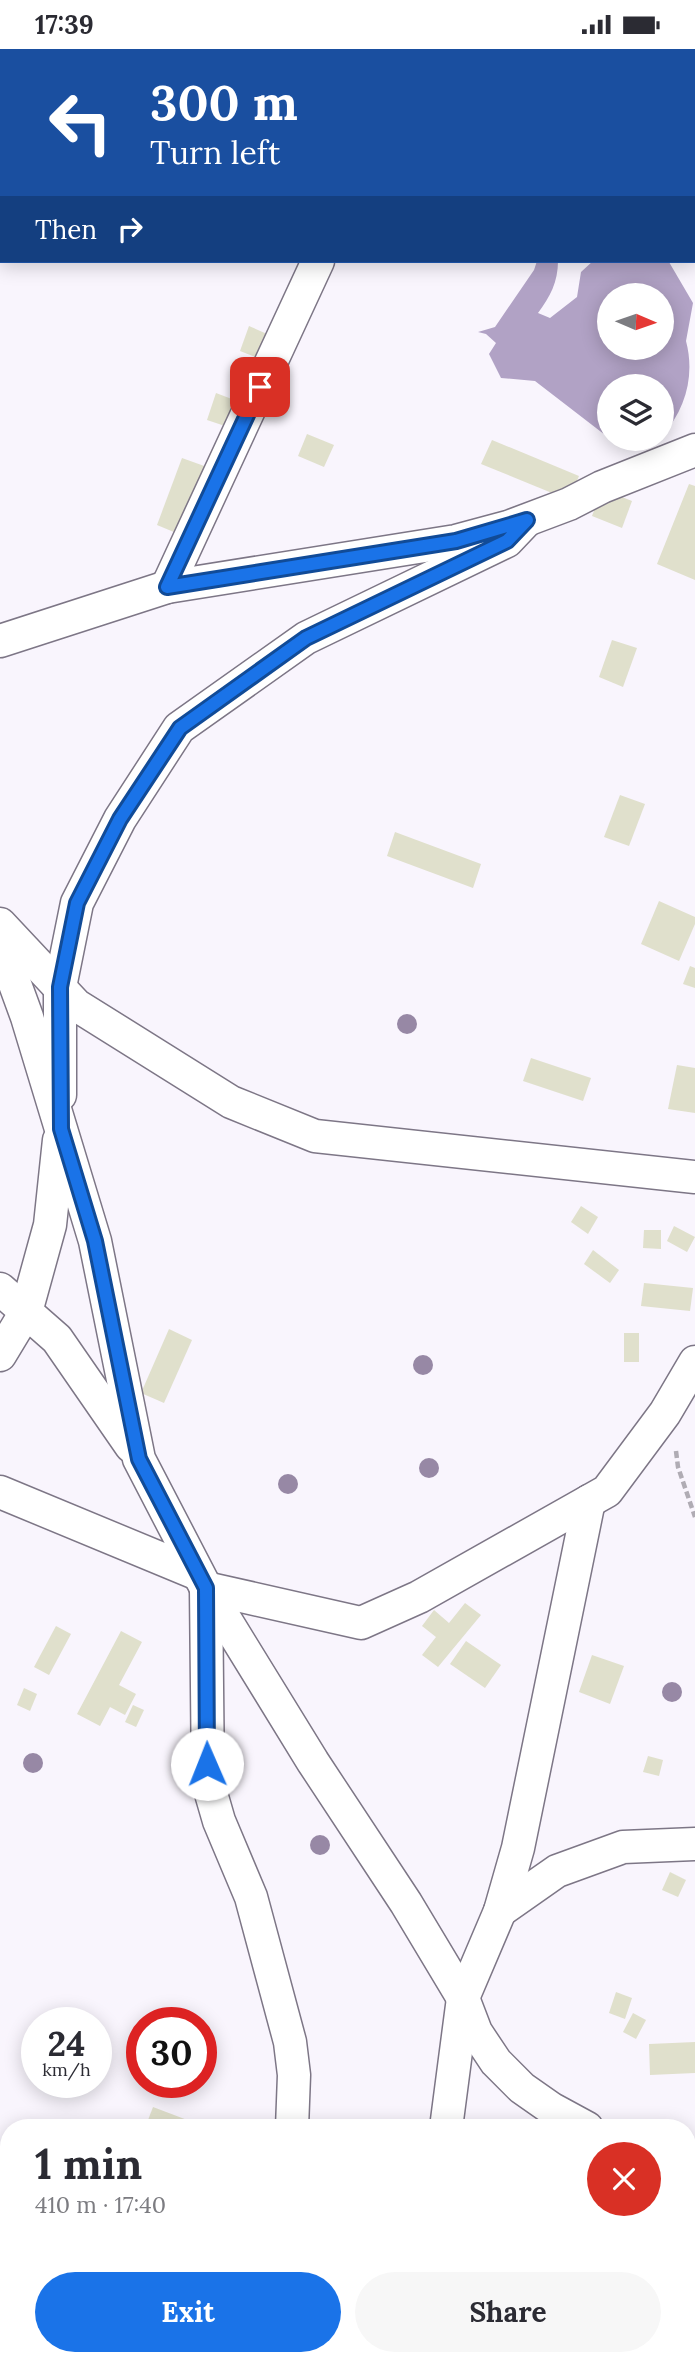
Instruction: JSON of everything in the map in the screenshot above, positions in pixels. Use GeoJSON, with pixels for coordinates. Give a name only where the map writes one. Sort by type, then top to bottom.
{"type":"FeatureCollection","features":[{"type":"Feature","properties":{"kind":"street"},"geometry":{"type":"LineString","coordinates":[[167,587],[317,263]]}},
{"type":"Feature","properties":{"kind":"street"},"geometry":{"type":"LineString","coordinates":[[0,641],[167,587],[456,541],[527,520],[695,450]]}},
{"type":"Feature","properties":{"kind":"street"},"geometry":{"type":"LineString","coordinates":[[0,1355],[26,1312],[50,1225],[61,1129],[60,987],[77,903],[120,819],[180,728],[306,638],[507,541],[527,520]]}},
{"type":"Feature","properties":{"kind":"street"},"geometry":{"type":"LineString","coordinates":[[0,924],[76,1005],[231,1102],[315,1136],[695,1177]]}},
{"type":"Feature","properties":{"kind":"street"},"geometry":{"type":"LineString","coordinates":[[0,943],[27,1017],[95,1241],[139,1459]]}},
{"type":"Feature","properties":{"kind":"street"},"geometry":{"type":"LineString","coordinates":[[0,1289],[57,1339],[139,1459],[202,1581],[313,1762],[406,1903],[463,1998],[477,2032],[496,2062],[522,2088],[570,2119]]}},
{"type":"Feature","properties":{"kind":"street"},"geometry":{"type":"LineString","coordinates":[[0,1492],[202,1581],[361,1623],[419,1597],[607,1491],[671,1402],[695,1362]]}},
{"type":"Feature","properties":{"kind":"street"},"geometry":{"type":"LineString","coordinates":[[447,2119],[463,1998],[500,1911],[533,1785],[590,1501]]}},
{"type":"Feature","properties":{"kind":"street"},"geometry":{"type":"LineString","coordinates":[[202,1581],[208,1783],[219,1821],[259,1920],[290,2042],[294,2075],[292,2119]]}},
{"type":"Feature","properties":{"kind":"street"},"geometry":{"type":"LineString","coordinates":[[500,1911],[557,1871],[623,1847],[695,1844]]}},
{"type":"Feature","properties":{"kind":"path"},"geometry":{"type":"LineString","coordinates":[[671,1402],[678,1467],[695,1517]]}},
{"type":"Feature","properties":{"kind":"shaded area"},"geometry":{"type":"Polygon","coordinates":[[[536,263],[558,263],[552,289],[538,313],[550,318],[577,297],[581,272],[591,263],[670,263],[693,303],[686,341],[689,379],[683,403],[674,420],[674,374],[597,374],[597,429],[535,381],[501,378],[489,354],[496,343],[486,334],[478,332],[495,327],[536,263]]]}},
{"type":"Feature","properties":{"kind":"building"},"geometry":{"type":"Polygon","coordinates":[[[249,326],[267,334],[258,358],[240,351],[249,326]]]}},
{"type":"Feature","properties":{"kind":"building"},"geometry":{"type":"Polygon","coordinates":[[[216,393],[237,401],[228,427],[207,420],[216,393]]]}},
{"type":"Feature","properties":{"kind":"building"},"geometry":{"type":"Polygon","coordinates":[[[307,434],[334,445],[324,467],[298,456],[307,434]]]}},
{"type":"Feature","properties":{"kind":"building"},"geometry":{"type":"Polygon","coordinates":[[[492,440],[579,476],[569,500],[481,464],[492,440]]]}},
{"type":"Feature","properties":{"kind":"building"},"geometry":{"type":"Polygon","coordinates":[[[182,458],[207,467],[181,535],[157,525],[182,458]]]}},
{"type":"Feature","properties":{"kind":"building"},"geometry":{"type":"Polygon","coordinates":[[[689,484],[695,486],[695,580],[657,564],[689,484]]]}},
{"type":"Feature","properties":{"kind":"building"},"geometry":{"type":"Polygon","coordinates":[[[602,489],[632,501],[622,528],[592,516],[602,489]]]}},
{"type":"Feature","properties":{"kind":"building"},"geometry":{"type":"Polygon","coordinates":[[[612,640],[637,648],[623,687],[599,677],[612,640]]]}},
{"type":"Feature","properties":{"kind":"building"},"geometry":{"type":"Polygon","coordinates":[[[620,795],[645,804],[629,846],[604,837],[620,795]]]}},
{"type":"Feature","properties":{"kind":"building"},"geometry":{"type":"Polygon","coordinates":[[[395,832],[481,864],[473,888],[387,856],[395,832]]]}},
{"type":"Feature","properties":{"kind":"building"},"geometry":{"type":"Polygon","coordinates":[[[659,901],[695,917],[695,924],[679,961],[641,944],[659,901]]]}},
{"type":"Feature","properties":{"kind":"building"},"geometry":{"type":"Polygon","coordinates":[[[690,966],[695,968],[695,988],[683,984],[690,966]]]}},
{"type":"Feature","properties":{"kind":"building"},"geometry":{"type":"Polygon","coordinates":[[[531,1058],[591,1078],[583,1101],[523,1081],[531,1058]]]}},
{"type":"Feature","properties":{"kind":"building"},"geometry":{"type":"Polygon","coordinates":[[[677,1065],[695,1068],[695,1113],[668,1109],[677,1065]]]}},
{"type":"Feature","properties":{"kind":"building"},"geometry":{"type":"Polygon","coordinates":[[[581,1206],[598,1217],[588,1234],[571,1222],[581,1206]]]}},
{"type":"Feature","properties":{"kind":"building"},"geometry":{"type":"Polygon","coordinates":[[[674,1226],[695,1237],[687,1252],[667,1241],[674,1226]]]}},
{"type":"Feature","properties":{"kind":"building"},"geometry":{"type":"Polygon","coordinates":[[[644,1230],[661,1230],[661,1249],[643,1248],[644,1230]]]}},
{"type":"Feature","properties":{"kind":"building"},"geometry":{"type":"Polygon","coordinates":[[[593,1250],[619,1270],[610,1283],[584,1264],[593,1250]]]}},
{"type":"Feature","properties":{"kind":"building"},"geometry":{"type":"Polygon","coordinates":[[[644,1283],[693,1288],[690,1311],[641,1306],[644,1283]]]}},
{"type":"Feature","properties":{"kind":"building"},"geometry":{"type":"Polygon","coordinates":[[[169,1329],[192,1340],[164,1403],[141,1393],[169,1329]]]}},
{"type":"Feature","properties":{"kind":"building"},"geometry":{"type":"Polygon","coordinates":[[[624,1333],[639,1333],[639,1362],[624,1362],[624,1333]]]}},
{"type":"Feature","properties":{"kind":"building"},"geometry":{"type":"Polygon","coordinates":[[[465,1603],[481,1615],[438,1667],[422,1655],[436,1637],[422,1626],[434,1610],[449,1623],[465,1603]]]}},
{"type":"Feature","properties":{"kind":"building"},"geometry":{"type":"Polygon","coordinates":[[[56,1626],[71,1634],[49,1675],[34,1667],[56,1626]]]}},
{"type":"Feature","properties":{"kind":"building"},"geometry":{"type":"Polygon","coordinates":[[[121,1631],[142,1642],[119,1685],[136,1694],[125,1715],[110,1707],[100,1726],[77,1714],[121,1631]]]}},
{"type":"Feature","properties":{"kind":"building"},"geometry":{"type":"Polygon","coordinates":[[[466,1641],[501,1665],[485,1688],[450,1664],[466,1641]]]}},
{"type":"Feature","properties":{"kind":"building"},"geometry":{"type":"Polygon","coordinates":[[[592,1655],[624,1666],[610,1704],[579,1692],[592,1655]]]}},
{"type":"Feature","properties":{"kind":"building"},"geometry":{"type":"Polygon","coordinates":[[[24,1688],[37,1694],[30,1711],[17,1705],[24,1688]]]}},
{"type":"Feature","properties":{"kind":"building"},"geometry":{"type":"Polygon","coordinates":[[[133,1705],[144,1710],[136,1727],[125,1722],[133,1705]]]}},
{"type":"Feature","properties":{"kind":"building"},"geometry":{"type":"Polygon","coordinates":[[[648,1756],[663,1760],[659,1776],[643,1772],[648,1756]]]}},
{"type":"Feature","properties":{"kind":"building"},"geometry":{"type":"Polygon","coordinates":[[[670,1872],[686,1880],[678,1897],[662,1890],[670,1872]]]}},
{"type":"Feature","properties":{"kind":"building"},"geometry":{"type":"Polygon","coordinates":[[[616,1992],[632,1998],[625,2019],[609,2013],[616,1992]]]}},
{"type":"Feature","properties":{"kind":"building"},"geometry":{"type":"Polygon","coordinates":[[[633,2013],[646,2020],[636,2039],[623,2032],[633,2013]]]}},
{"type":"Feature","properties":{"kind":"building"},"geometry":{"type":"Polygon","coordinates":[[[695,2042],[695,2073],[650,2075],[649,2044],[695,2042]]]}},
{"type":"Feature","properties":{"kind":"building"},"geometry":{"type":"Polygon","coordinates":[[[153,2107],[185,2119],[148,2119],[153,2107]]]}},
{"type":"Feature","properties":{"kind":"route"},"geometry":{"type":"LineString","coordinates":[[207,1764],[206,1588],[139,1459],[95,1241],[61,1129],[60,987],[77,903],[120,819],[180,728],[306,638],[507,541],[527,520],[456,541],[167,587],[260,387]]}}]}
